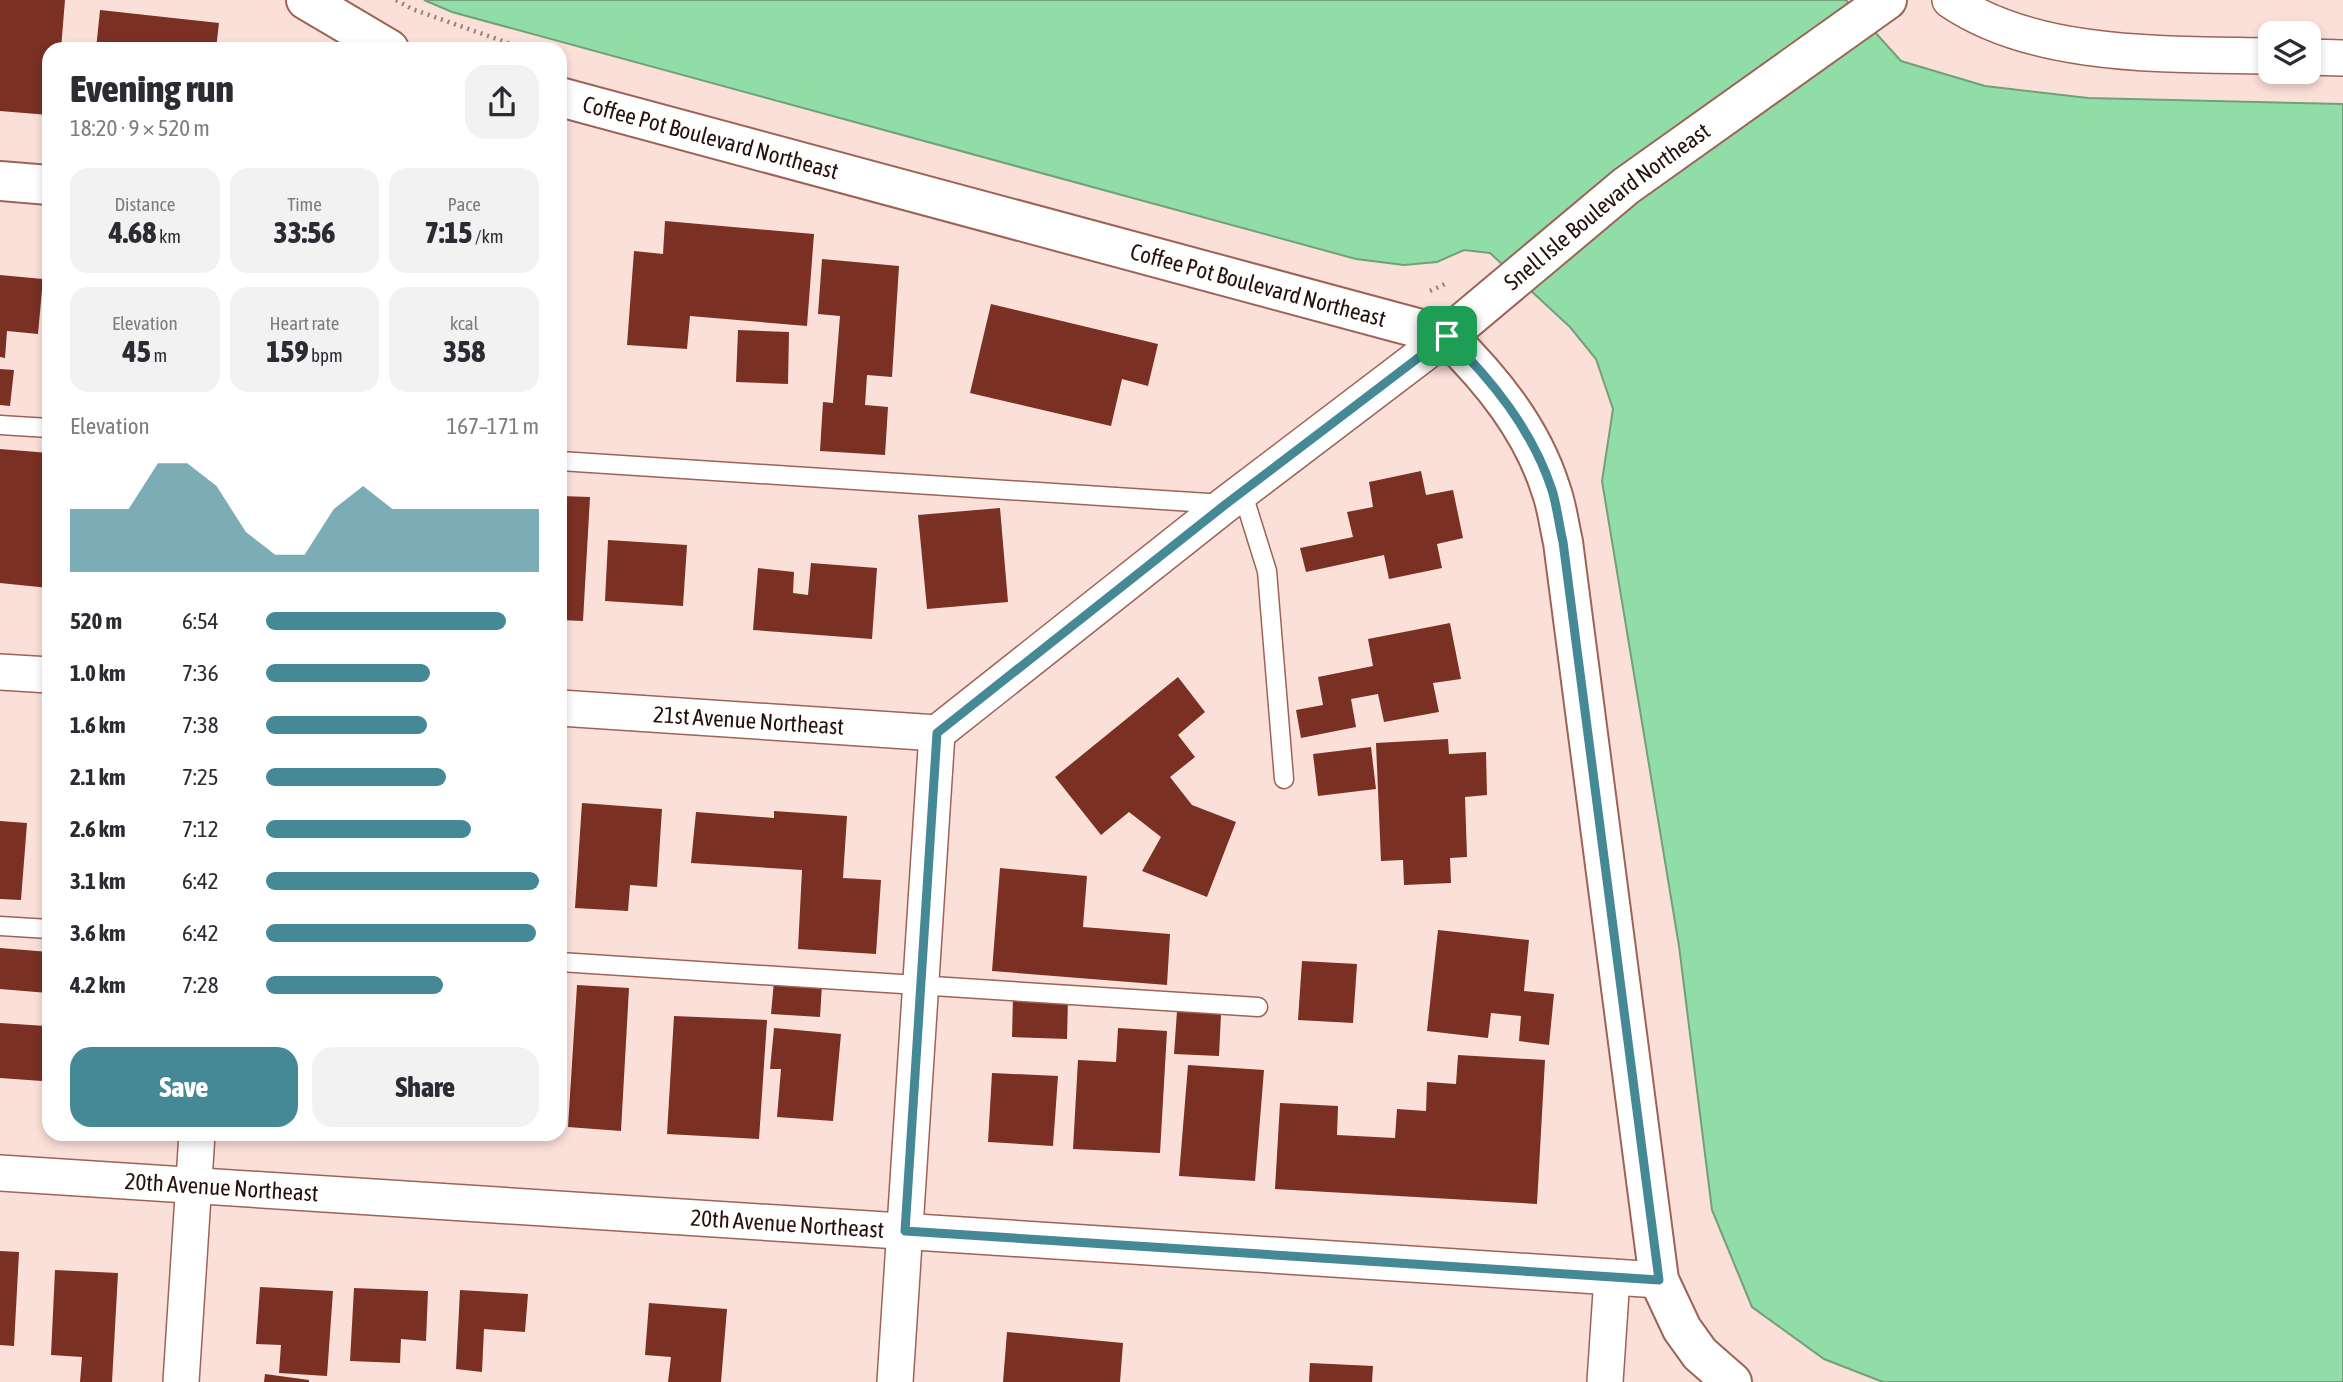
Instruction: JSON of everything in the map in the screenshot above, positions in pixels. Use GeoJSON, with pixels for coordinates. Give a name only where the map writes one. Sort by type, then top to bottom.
{"type":"FeatureCollection","features":[{"type":"Feature","properties":{"kind":"street"},"geometry":{"type":"LineString","coordinates":[[306,0],[377,42]]}},
{"type":"Feature","properties":{"kind":"street","name":"Snell Isle Boulevard Northeast"},"geometry":{"type":"LineString","coordinates":[[937,733],[1234,498],[1447,336],[1626,186],[1887,0]]}},
{"type":"Feature","properties":{"kind":"street"},"geometry":{"type":"LineString","coordinates":[[1950,0],[1975,17],[2042,40],[2115,50],[2258,56]]}},
{"type":"Feature","properties":{"kind":"street"},"geometry":{"type":"LineString","coordinates":[[2321,57],[2343,58]]}},
{"type":"Feature","properties":{"kind":"street","name":"Coffee Pot Boulevard Northeast"},"geometry":{"type":"LineString","coordinates":[[567,99],[1447,336],[1484,372],[1510,407],[1551,489],[1563,542],[1659,1280],[1682,1329],[1700,1354],[1732,1382]]}},
{"type":"Feature","properties":{"kind":"street"},"geometry":{"type":"LineString","coordinates":[[0,181],[42,184]]}},
{"type":"Feature","properties":{"kind":"street"},"geometry":{"type":"LineString","coordinates":[[0,672],[42,675]]}},
{"type":"Feature","properties":{"kind":"street","name":"21st Avenue Northeast"},"geometry":{"type":"LineString","coordinates":[[567,708],[937,733]]}},
{"type":"Feature","properties":{"kind":"street"},"geometry":{"type":"LineString","coordinates":[[895,1382],[937,733]]}},
{"type":"Feature","properties":{"kind":"street"},"geometry":{"type":"LineString","coordinates":[[181,1382],[196,1141]]}},
{"type":"Feature","properties":{"kind":"street","name":"20th Avenue Northeast"},"geometry":{"type":"LineString","coordinates":[[0,1173],[1659,1280]]}},
{"type":"Feature","properties":{"kind":"street"},"geometry":{"type":"LineString","coordinates":[[1605,1382],[1612,1277]]}},
{"type":"Feature","properties":{"kind":"lane"},"geometry":{"type":"LineString","coordinates":[[0,425],[42,428]]}},
{"type":"Feature","properties":{"kind":"lane"},"geometry":{"type":"LineString","coordinates":[[567,461],[1234,498],[1267,571],[1284,779]]}},
{"type":"Feature","properties":{"kind":"lane"},"geometry":{"type":"LineString","coordinates":[[0,926],[42,929]]}},
{"type":"Feature","properties":{"kind":"lane"},"geometry":{"type":"LineString","coordinates":[[567,962],[1258,1007]]}},
{"type":"Feature","properties":{"kind":"path"},"geometry":{"type":"LineString","coordinates":[[397,0],[412,9],[505,42]]}},
{"type":"Feature","properties":{"kind":"shaded area"},"geometry":{"type":"Polygon","coordinates":[[[424,0],[1846,0],[1901,61],[1985,86],[2088,98],[2343,104],[2343,1382],[1883,1382],[1824,1359],[1752,1307],[1712,1210],[1679,946],[1602,481],[1613,409],[1596,359],[1570,327],[1490,253],[1464,250],[1437,262],[1404,265],[1356,259],[452,12],[424,0]]]}},
{"type":"Feature","properties":{"kind":"building"},"geometry":{"type":"Polygon","coordinates":[[[0,0],[65,0],[62,42],[42,42],[42,114],[0,111],[0,0]]]}},
{"type":"Feature","properties":{"kind":"building"},"geometry":{"type":"Polygon","coordinates":[[[100,10],[219,23],[217,42],[97,42],[100,10]]]}},
{"type":"Feature","properties":{"kind":"building"},"geometry":{"type":"Polygon","coordinates":[[[665,221],[814,234],[807,326],[690,316],[687,349],[627,345],[634,251],[663,254],[665,221]]]}},
{"type":"Feature","properties":{"kind":"building"},"geometry":{"type":"Polygon","coordinates":[[[822,259],[899,266],[892,377],[867,375],[865,405],[888,407],[885,455],[820,451],[823,402],[833,403],[840,316],[818,314],[822,259]]]}},
{"type":"Feature","properties":{"kind":"building"},"geometry":{"type":"Polygon","coordinates":[[[0,275],[42,279],[38,334],[7,331],[5,358],[0,357],[0,275]]]}},
{"type":"Feature","properties":{"kind":"building"},"geometry":{"type":"Polygon","coordinates":[[[991,304],[1158,344],[1148,386],[1122,379],[1111,426],[970,393],[991,304]]]}},
{"type":"Feature","properties":{"kind":"building"},"geometry":{"type":"Polygon","coordinates":[[[738,330],[789,332],[788,384],[736,382],[738,330]]]}},
{"type":"Feature","properties":{"kind":"building"},"geometry":{"type":"Polygon","coordinates":[[[0,369],[14,370],[10,406],[0,405],[0,369]]]}},
{"type":"Feature","properties":{"kind":"building"},"geometry":{"type":"Polygon","coordinates":[[[0,449],[42,452],[42,587],[0,583],[0,449]]]}},
{"type":"Feature","properties":{"kind":"building"},"geometry":{"type":"Polygon","coordinates":[[[1421,471],[1426,495],[1453,490],[1463,538],[1437,544],[1442,568],[1389,579],[1384,555],[1306,572],[1300,548],[1353,537],[1347,512],[1373,507],[1369,482],[1421,471]]]}},
{"type":"Feature","properties":{"kind":"building"},"geometry":{"type":"Polygon","coordinates":[[[567,496],[590,497],[583,621],[567,620],[567,496]]]}},
{"type":"Feature","properties":{"kind":"building"},"geometry":{"type":"Polygon","coordinates":[[[1000,508],[1008,602],[927,609],[918,515],[1000,508]]]}},
{"type":"Feature","properties":{"kind":"building"},"geometry":{"type":"Polygon","coordinates":[[[608,540],[687,545],[683,606],[605,601],[608,540]]]}},
{"type":"Feature","properties":{"kind":"building"},"geometry":{"type":"Polygon","coordinates":[[[811,563],[877,568],[872,639],[753,630],[758,568],[794,572],[793,593],[808,595],[811,563]]]}},
{"type":"Feature","properties":{"kind":"building"},"geometry":{"type":"Polygon","coordinates":[[[1450,623],[1461,679],[1433,683],[1439,712],[1384,722],[1378,694],[1351,699],[1356,727],[1301,738],[1296,710],[1323,705],[1318,677],[1373,666],[1368,639],[1450,623]]]}},
{"type":"Feature","properties":{"kind":"building"},"geometry":{"type":"Polygon","coordinates":[[[1178,677],[1205,712],[1178,735],[1195,757],[1170,777],[1192,805],[1236,822],[1207,897],[1142,871],[1161,837],[1129,812],[1101,835],[1055,777],[1178,677]]]}},
{"type":"Feature","properties":{"kind":"building"},"geometry":{"type":"Polygon","coordinates":[[[1448,739],[1449,754],[1486,752],[1487,795],[1465,797],[1467,857],[1450,858],[1451,883],[1404,885],[1403,860],[1381,861],[1376,743],[1448,739]]]}},
{"type":"Feature","properties":{"kind":"building"},"geometry":{"type":"Polygon","coordinates":[[[1371,747],[1376,789],[1318,796],[1313,754],[1371,747]]]}},
{"type":"Feature","properties":{"kind":"building"},"geometry":{"type":"Polygon","coordinates":[[[582,803],[662,809],[657,887],[630,885],[628,911],[575,908],[582,803]]]}},
{"type":"Feature","properties":{"kind":"building"},"geometry":{"type":"Polygon","coordinates":[[[774,811],[847,816],[843,878],[881,880],[876,954],[798,949],[802,870],[691,863],[696,812],[774,818],[774,811]]]}},
{"type":"Feature","properties":{"kind":"building"},"geometry":{"type":"Polygon","coordinates":[[[0,821],[27,823],[21,900],[0,899],[0,821]]]}},
{"type":"Feature","properties":{"kind":"building"},"geometry":{"type":"Polygon","coordinates":[[[1000,868],[1087,876],[1083,927],[1170,934],[1167,985],[992,971],[1000,868]]]}},
{"type":"Feature","properties":{"kind":"building"},"geometry":{"type":"Polygon","coordinates":[[[1438,930],[1529,940],[1524,991],[1554,994],[1549,1045],[1519,1041],[1521,1016],[1491,1013],[1488,1038],[1427,1031],[1438,930]]]}},
{"type":"Feature","properties":{"kind":"building"},"geometry":{"type":"Polygon","coordinates":[[[0,948],[42,951],[42,992],[0,989],[0,948]]]}},
{"type":"Feature","properties":{"kind":"building"},"geometry":{"type":"Polygon","coordinates":[[[1302,961],[1357,964],[1353,1023],[1298,1020],[1302,961]]]}},
{"type":"Feature","properties":{"kind":"building"},"geometry":{"type":"Polygon","coordinates":[[[774,981],[822,985],[820,1017],[771,1014],[774,981]]]}},
{"type":"Feature","properties":{"kind":"building"},"geometry":{"type":"Polygon","coordinates":[[[577,985],[629,988],[621,1131],[568,1127],[577,985]]]}},
{"type":"Feature","properties":{"kind":"building"},"geometry":{"type":"Polygon","coordinates":[[[1013,997],[1068,998],[1067,1039],[1012,1037],[1013,997]]]}},
{"type":"Feature","properties":{"kind":"building"},"geometry":{"type":"Polygon","coordinates":[[[1177,1011],[1221,1014],[1219,1056],[1174,1054],[1177,1011]]]}},
{"type":"Feature","properties":{"kind":"building"},"geometry":{"type":"Polygon","coordinates":[[[674,1016],[767,1020],[759,1139],[667,1134],[674,1016]]]}},
{"type":"Feature","properties":{"kind":"building"},"geometry":{"type":"Polygon","coordinates":[[[0,1023],[42,1026],[42,1081],[0,1078],[0,1023]]]}},
{"type":"Feature","properties":{"kind":"building"},"geometry":{"type":"Polygon","coordinates":[[[774,1028],[841,1034],[833,1121],[777,1117],[781,1069],[770,1069],[774,1028]]]}},
{"type":"Feature","properties":{"kind":"building"},"geometry":{"type":"Polygon","coordinates":[[[1118,1028],[1167,1031],[1160,1153],[1073,1149],[1078,1060],[1116,1062],[1118,1028]]]}},
{"type":"Feature","properties":{"kind":"building"},"geometry":{"type":"Polygon","coordinates":[[[1458,1055],[1545,1060],[1537,1204],[1275,1189],[1280,1103],[1338,1106],[1337,1135],[1395,1138],[1397,1109],[1426,1111],[1427,1082],[1456,1084],[1458,1055]]]}},
{"type":"Feature","properties":{"kind":"building"},"geometry":{"type":"Polygon","coordinates":[[[1188,1065],[1264,1070],[1255,1181],[1179,1176],[1188,1065]]]}},
{"type":"Feature","properties":{"kind":"building"},"geometry":{"type":"Polygon","coordinates":[[[992,1073],[1058,1076],[1053,1146],[988,1142],[992,1073]]]}},
{"type":"Feature","properties":{"kind":"building"},"geometry":{"type":"Polygon","coordinates":[[[0,1251],[19,1252],[14,1346],[0,1345],[0,1251]]]}},
{"type":"Feature","properties":{"kind":"building"},"geometry":{"type":"Polygon","coordinates":[[[55,1270],[118,1273],[112,1382],[80,1382],[82,1357],[51,1355],[55,1270]]]}},
{"type":"Feature","properties":{"kind":"building"},"geometry":{"type":"Polygon","coordinates":[[[260,1287],[333,1291],[327,1376],[279,1373],[281,1345],[256,1344],[260,1287]]]}},
{"type":"Feature","properties":{"kind":"building"},"geometry":{"type":"Polygon","coordinates":[[[354,1288],[428,1291],[426,1341],[401,1339],[400,1363],[350,1361],[354,1288]]]}},
{"type":"Feature","properties":{"kind":"building"},"geometry":{"type":"Polygon","coordinates":[[[460,1290],[528,1294],[525,1332],[484,1329],[482,1372],[456,1369],[460,1290]]]}},
{"type":"Feature","properties":{"kind":"building"},"geometry":{"type":"Polygon","coordinates":[[[649,1303],[727,1309],[721,1382],[668,1382],[671,1357],[645,1355],[649,1303]]]}},
{"type":"Feature","properties":{"kind":"building"},"geometry":{"type":"Polygon","coordinates":[[[1007,1332],[1123,1343],[1120,1382],[1003,1382],[1007,1332]]]}},
{"type":"Feature","properties":{"kind":"building"},"geometry":{"type":"Polygon","coordinates":[[[1310,1363],[1373,1366],[1372,1382],[1309,1382],[1310,1363]]]}},
{"type":"Feature","properties":{"kind":"building"},"geometry":{"type":"Polygon","coordinates":[[[265,1374],[309,1380],[309,1382],[264,1382],[265,1374]]]}},
{"type":"Feature","properties":{"kind":"route"},"geometry":{"type":"LineString","coordinates":[[1447,336],[1484,372],[1510,407],[1551,489],[1563,542],[1659,1280],[905,1231],[937,733],[1226,504],[1447,336]]}}]}
